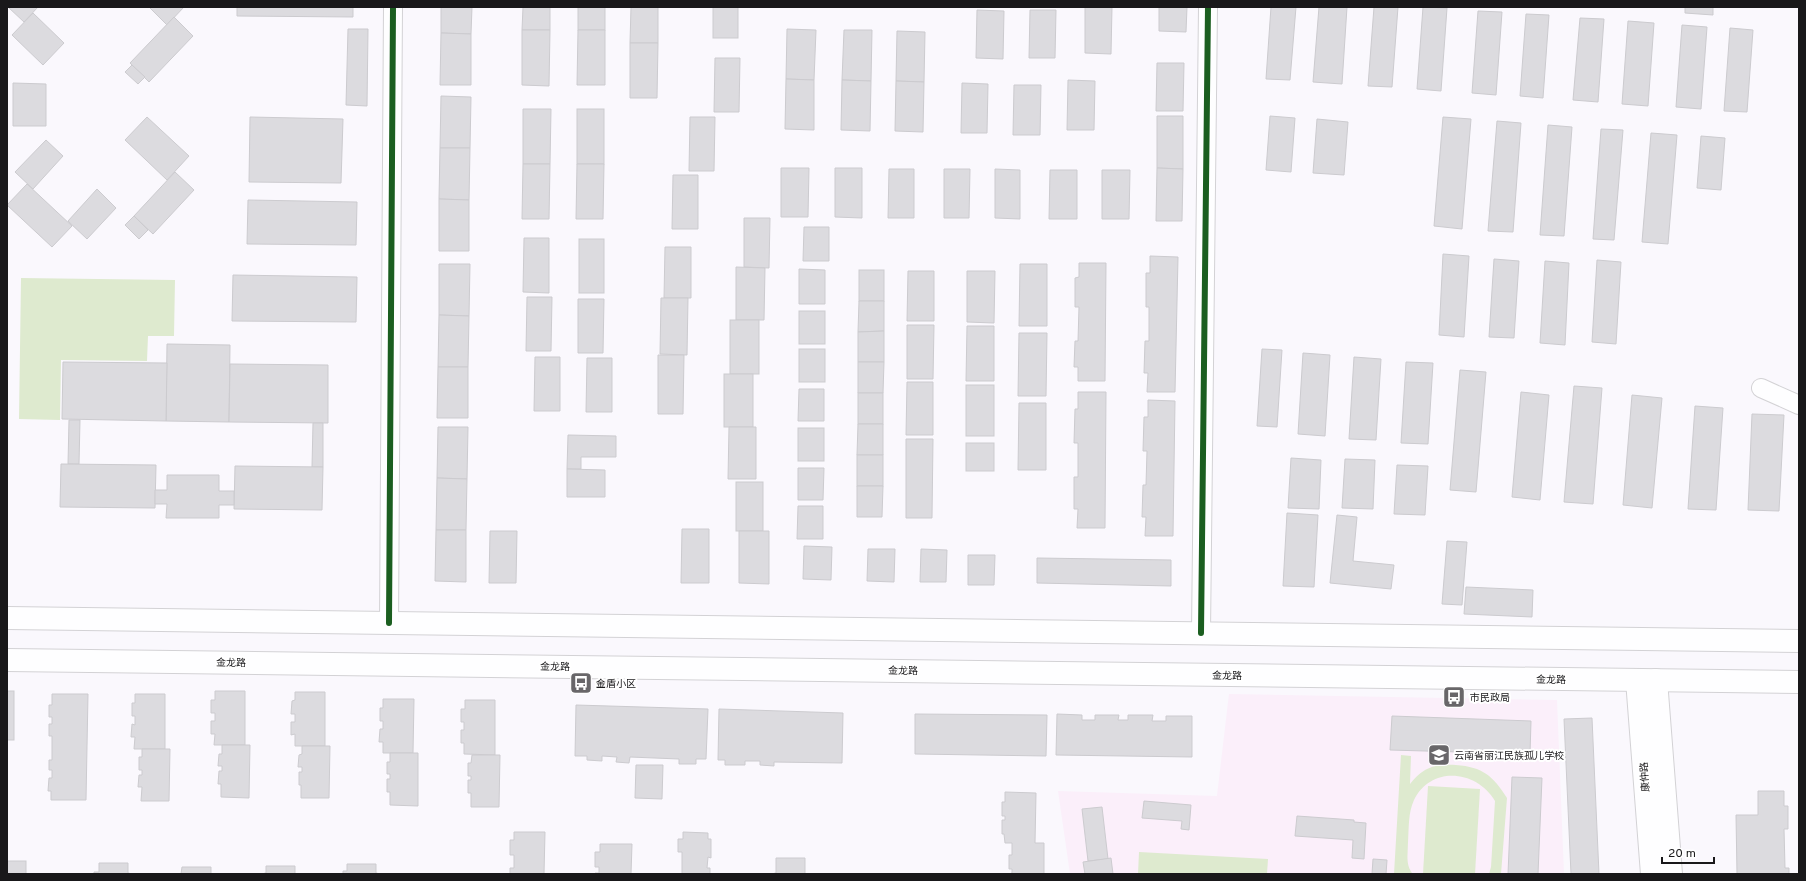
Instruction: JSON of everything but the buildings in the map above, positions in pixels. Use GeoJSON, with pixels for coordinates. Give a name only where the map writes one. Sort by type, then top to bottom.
{"type":"FeatureCollection","features":[{"type":"Feature","properties":{"kind":"main road"},"geometry":{"type":"LineString","coordinates":[[7,618],[1799,640]]}},
{"type":"Feature","properties":{"kind":"main road","name":"金龙路"},"geometry":{"type":"LineString","coordinates":[[7,660],[1799,682]]}},
{"type":"Feature","properties":{"kind":"main road","name":"康仲路"},"geometry":{"type":"LineString","coordinates":[[1646,680],[1652,874]]}},
{"type":"Feature","properties":{"kind":"main road","name":"康仲路"},"geometry":{"type":"LineString","coordinates":[[1646,680],[1671,874]]}},
{"type":"Feature","properties":{"kind":"street"},"geometry":{"type":"LineString","coordinates":[[389,623],[393,7]]}},
{"type":"Feature","properties":{"kind":"street"},"geometry":{"type":"LineString","coordinates":[[1201,633],[1208,7]]}},
{"type":"Feature","properties":{"kind":"street"},"geometry":{"type":"LineString","coordinates":[[1761,388],[1799,405]]}},
{"type":"Feature","properties":{"kind":"shaded area"},"geometry":{"type":"Polygon","coordinates":[[[1229,694],[1557,700],[1564,874],[1070,874],[1058,791],[1217,796],[1229,694]]]}},
{"type":"Feature","properties":{"kind":"green space"},"geometry":{"type":"Polygon","coordinates":[[[21,278],[175,280],[174,336],[148,336],[147,361],[61,360],[60,420],[19,419],[21,278]]]}},
{"type":"Feature","properties":{"kind":"green space"},"geometry":{"type":"Polygon","coordinates":[[[1401,755],[1411,756],[1410,784],[1425,770],[1442,765],[1456,765],[1473,768],[1492,778],[1507,798],[1501,874],[1489,874],[1491,867],[1495,801],[1487,791],[1477,783],[1466,778],[1454,776],[1442,777],[1431,781],[1422,789],[1414,800],[1410,815],[1407,855],[1409,867],[1413,874],[1394,874],[1401,755]]]}},
{"type":"Feature","properties":{"kind":"green space"},"geometry":{"type":"Polygon","coordinates":[[[1428,786],[1480,789],[1475,874],[1423,874],[1428,786]]]}},
{"type":"Feature","properties":{"kind":"green space"},"geometry":{"type":"Polygon","coordinates":[[[1139,852],[1268,859],[1267,874],[1138,874],[1139,852]]]}},
{"type":"Feature","properties":{"kind":"cycle path"},"geometry":{"type":"LineString","coordinates":[[389,623],[393,7]]}},
{"type":"Feature","properties":{"kind":"cycle path"},"geometry":{"type":"LineString","coordinates":[[1201,633],[1208,7]]}},
{"type":"Feature","properties":{"kind":"place","name":"金盾小区"},"geometry":{"type":"Point","coordinates":[581,683]}},
{"type":"Feature","properties":{"kind":"place","name":"市民政局"},"geometry":{"type":"Point","coordinates":[1454,697]}},
{"type":"Feature","properties":{"kind":"place","name":"云南省丽江民族孤儿学校"},"geometry":{"type":"Point","coordinates":[1439,755]}}]}
